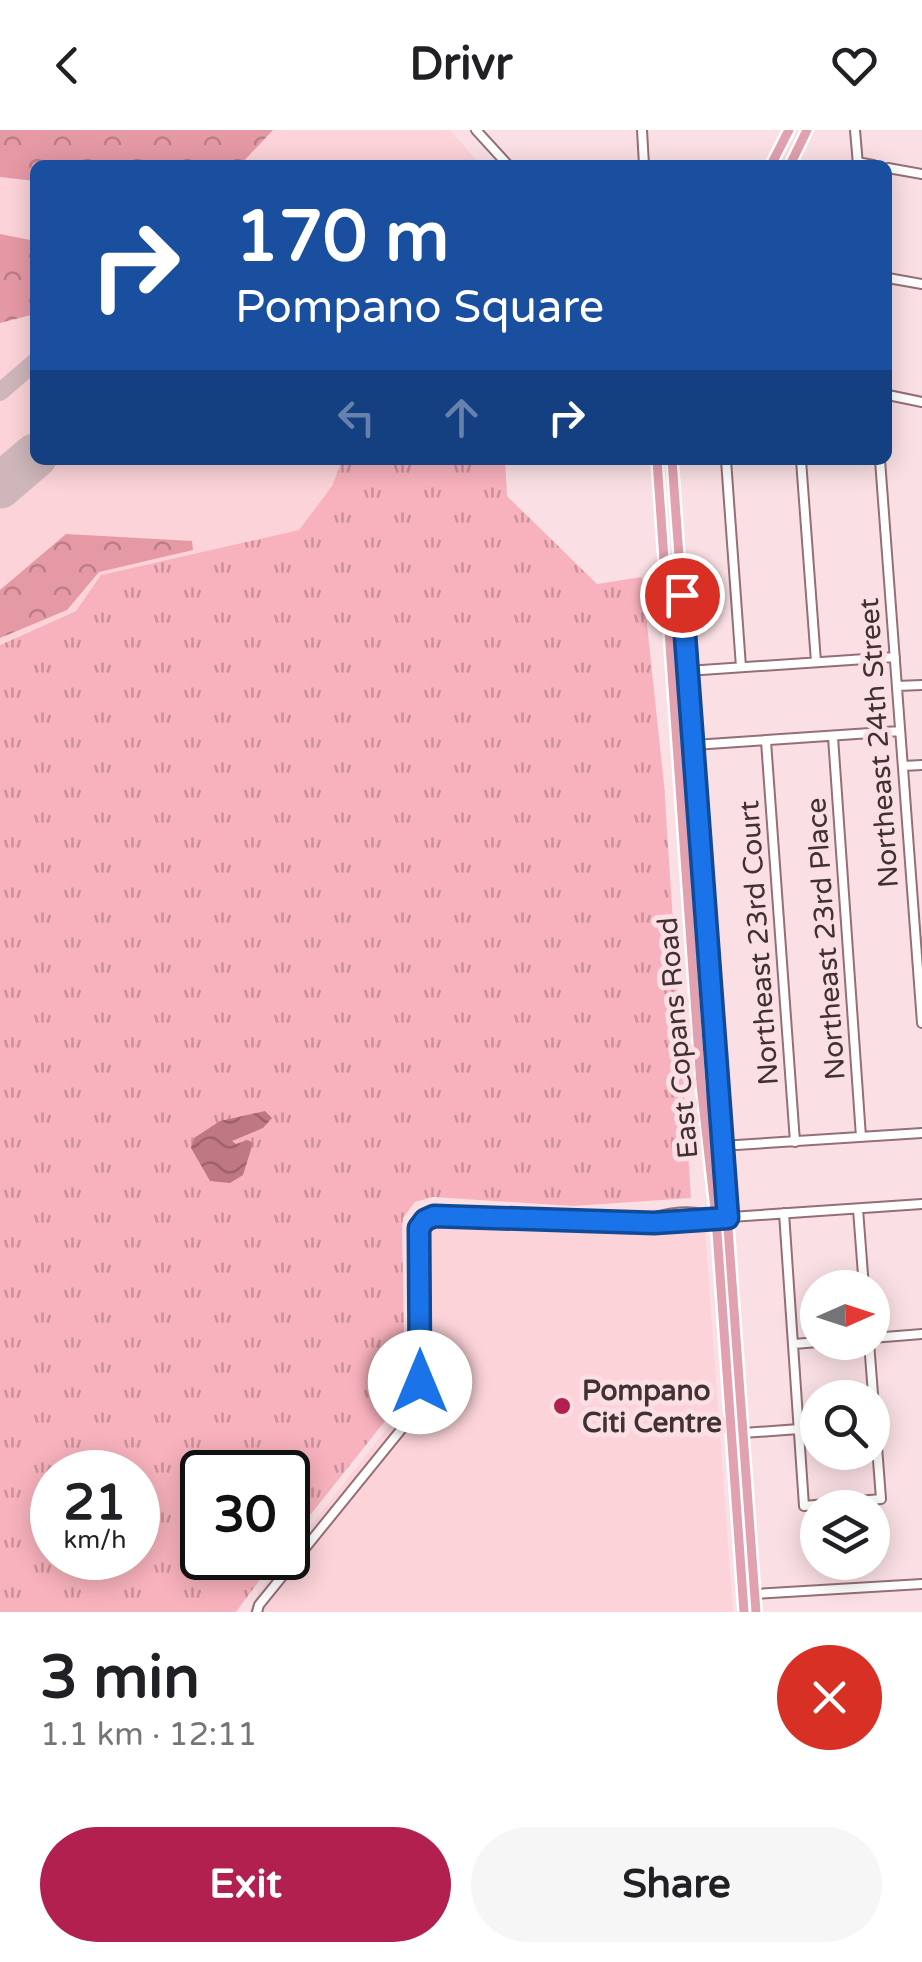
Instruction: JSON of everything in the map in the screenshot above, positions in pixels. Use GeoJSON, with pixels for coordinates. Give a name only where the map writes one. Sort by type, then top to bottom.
{"type":"FeatureCollection","features":[{"type":"Feature","properties":{"kind":"main road"},"geometry":{"type":"LineString","coordinates":[[773,160],[789,130]]}},
{"type":"Feature","properties":{"kind":"main road"},"geometry":{"type":"LineString","coordinates":[[792,160],[807,130]]}},
{"type":"Feature","properties":{"kind":"main road","name":"East Copans Road"},"geometry":{"type":"LineString","coordinates":[[657,465],[701,1085],[716,1218],[731,1419],[744,1452],[756,1612]]}},
{"type":"Feature","properties":{"kind":"main road","name":"East Copans Road"},"geometry":{"type":"LineString","coordinates":[[672,465],[728,1218],[744,1612]]}},
{"type":"Feature","properties":{"kind":"street"},"geometry":{"type":"LineString","coordinates":[[476,130],[503,160]]}},
{"type":"Feature","properties":{"kind":"street"},"geometry":{"type":"LineString","coordinates":[[642,130],[644,160]]}},
{"type":"Feature","properties":{"kind":"street"},"geometry":{"type":"LineString","coordinates":[[855,130],[858,160]]}},
{"type":"Feature","properties":{"kind":"street"},"geometry":{"type":"LineString","coordinates":[[892,169],[922,174]]}},
{"type":"Feature","properties":{"kind":"street"},"geometry":{"type":"LineString","coordinates":[[892,279],[922,284]]}},
{"type":"Feature","properties":{"kind":"street"},"geometry":{"type":"LineString","coordinates":[[892,396],[922,402]]}},
{"type":"Feature","properties":{"kind":"street"},"geometry":{"type":"LineString","coordinates":[[726,465],[741,667]]}},
{"type":"Feature","properties":{"kind":"street"},"geometry":{"type":"LineString","coordinates":[[802,465],[816,662]]}},
{"type":"Feature","properties":{"kind":"street","name":"Northeast 24th Street"},"geometry":{"type":"LineString","coordinates":[[880,465],[903,766],[913,832],[922,1024]]}},
{"type":"Feature","properties":{"kind":"street"},"geometry":{"type":"LineString","coordinates":[[672,672],[894,657]]}},
{"type":"Feature","properties":{"kind":"street"},"geometry":{"type":"LineString","coordinates":[[897,686],[922,685]]}},
{"type":"Feature","properties":{"kind":"street"},"geometry":{"type":"LineString","coordinates":[[694,745],[900,732]]}},
{"type":"Feature","properties":{"kind":"street","name":"Northeast 23rd Place"},"geometry":{"type":"LineString","coordinates":[[833,736],[862,1137]]}},
{"type":"Feature","properties":{"kind":"street","name":"Northeast 23rd Court"},"geometry":{"type":"LineString","coordinates":[[766,741],[796,1142]]}},
{"type":"Feature","properties":{"kind":"street"},"geometry":{"type":"LineString","coordinates":[[903,766],[922,764]]}},
{"type":"Feature","properties":{"kind":"street"},"geometry":{"type":"LineString","coordinates":[[721,1146],[922,1133]]}},
{"type":"Feature","properties":{"kind":"street"},"geometry":{"type":"LineString","coordinates":[[257,1612],[421,1404],[419,1228],[425,1220],[434,1216],[643,1222],[663,1214],[701,1212],[728,1218],[922,1204]]}},
{"type":"Feature","properties":{"kind":"street"},"geometry":{"type":"LineString","coordinates":[[858,1209],[863,1270]]}},
{"type":"Feature","properties":{"kind":"street"},"geometry":{"type":"LineString","coordinates":[[784,1213],[804,1506],[881,1499],[872,1360]]}},
{"type":"Feature","properties":{"kind":"street"},"geometry":{"type":"LineString","coordinates":[[890,1338],[922,1334]]}},
{"type":"Feature","properties":{"kind":"street"},"geometry":{"type":"LineString","coordinates":[[794,1344],[800,1344]]}},
{"type":"Feature","properties":{"kind":"street"},"geometry":{"type":"LineString","coordinates":[[737,1435],[799,1429]]}},
{"type":"Feature","properties":{"kind":"street"},"geometry":{"type":"LineString","coordinates":[[754,1594],[922,1584]]}},
{"type":"Feature","properties":{"kind":"shaded area"},"geometry":{"type":"Polygon","coordinates":[[[0,130],[450,130],[477,160],[30,160],[30,465],[340,465],[332,486],[299,530],[101,575],[76,611],[0,644],[0,130]]]}},
{"type":"Feature","properties":{"kind":"shaded area","name":"Pompano Citi Centre"},"geometry":{"type":"Polygon","coordinates":[[[431,1205],[555,1213],[693,1208],[705,1228],[733,1612],[249,1612],[268,1580],[310,1580],[310,1527],[410,1399],[411,1221],[431,1205]]]}},
{"type":"Feature","properties":{"kind":"green space"},"geometry":{"type":"Polygon","coordinates":[[[0,130],[273,130],[245,160],[30,160],[30,180],[0,177],[0,130]]]}},
{"type":"Feature","properties":{"kind":"green space"},"geometry":{"type":"Polygon","coordinates":[[[0,234],[30,240],[30,315],[0,323],[0,234]]]}},
{"type":"Feature","properties":{"kind":"green space"},"geometry":{"type":"Polygon","coordinates":[[[340,465],[505,465],[507,496],[597,584],[642,577],[664,784],[691,1198],[573,1206],[433,1197],[415,1202],[403,1218],[402,1227],[405,1387],[400,1402],[310,1515],[310,1450],[180,1450],[180,1580],[260,1580],[236,1612],[0,1612],[0,645],[76,611],[101,575],[299,530],[332,486],[340,465]]]}},
{"type":"Feature","properties":{"kind":"green space"},"geometry":{"type":"Polygon","coordinates":[[[66,534],[192,541],[193,550],[99,572],[67,610],[0,638],[0,590],[66,534]]]}},
{"type":"Feature","properties":{"kind":"water"},"geometry":{"type":"Polygon","coordinates":[[[265,1111],[272,1118],[263,1128],[232,1141],[253,1143],[243,1175],[230,1183],[210,1181],[191,1148],[194,1138],[220,1121],[265,1111]]]}},
{"type":"Feature","properties":{"kind":"taxiway"},"geometry":{"type":"LineString","coordinates":[[0,392],[30,366]]}},
{"type":"Feature","properties":{"kind":"runway"},"geometry":{"type":"LineString","coordinates":[[0,486],[30,460]]}},
{"type":"Feature","properties":{"kind":"place","name":"Pompano Citi Centre"},"geometry":{"type":"Point","coordinates":[562,1406]}},
{"type":"Feature","properties":{"kind":"route"},"geometry":{"type":"LineString","coordinates":[[420,1382],[419,1228],[425,1220],[434,1216],[654,1223],[728,1218],[682,595]]}}]}
